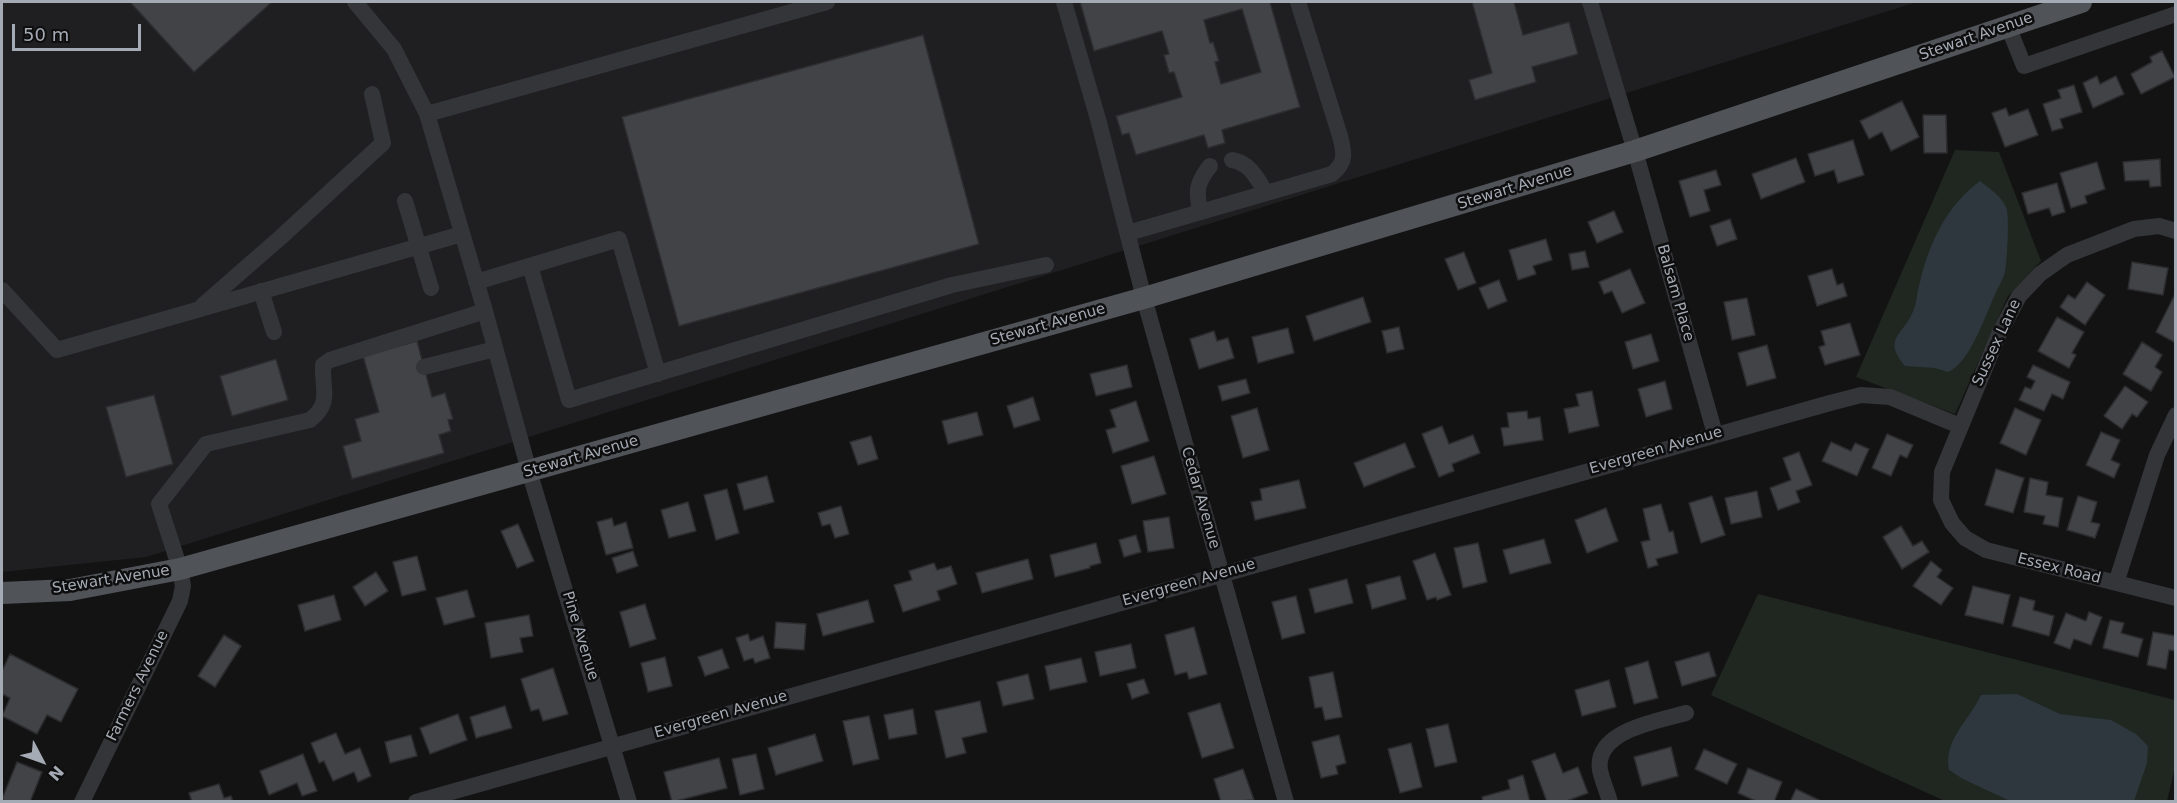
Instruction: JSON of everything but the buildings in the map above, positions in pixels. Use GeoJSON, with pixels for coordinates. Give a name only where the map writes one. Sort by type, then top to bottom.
{"type":"FeatureCollection","features":[{"type":"Feature","properties":{"kind":"main road","name":"Stewart Avenue"},"geometry":{"type":"LineString","coordinates":[[2,593],[69,590],[180,569],[1144,298],[1635,152],[2081,2]]}},
{"type":"Feature","properties":{"kind":"street","name":"Pine Avenue"},"geometry":{"type":"LineString","coordinates":[[355,2],[394,49],[427,114],[529,471],[629,801]]}},
{"type":"Feature","properties":{"kind":"street"},"geometry":{"type":"LineString","coordinates":[[427,114],[827,2]]}},
{"type":"Feature","properties":{"kind":"street","name":"Cedar Avenue"},"geometry":{"type":"LineString","coordinates":[[1064,2],[1098,119],[1144,298],[1286,801]]}},
{"type":"Feature","properties":{"kind":"street"},"geometry":{"type":"LineString","coordinates":[[1128,233],[1332,174],[1339,168],[1345,154],[1298,2]]}},
{"type":"Feature","properties":{"kind":"street","name":"Balsam Place"},"geometry":{"type":"LineString","coordinates":[[1590,2],[1715,434]]}},
{"type":"Feature","properties":{"kind":"street"},"geometry":{"type":"LineString","coordinates":[[2008,26],[2024,66],[2175,14]]}},
{"type":"Feature","properties":{"kind":"street"},"geometry":{"type":"LineString","coordinates":[[199,309],[383,143],[372,94]]}},
{"type":"Feature","properties":{"kind":"street"},"geometry":{"type":"LineString","coordinates":[[1232,160],[1252,170],[1266,193]]}},
{"type":"Feature","properties":{"kind":"street"},"geometry":{"type":"LineString","coordinates":[[1200,212],[1198,184],[1210,166]]}},
{"type":"Feature","properties":{"kind":"street"},"geometry":{"type":"LineString","coordinates":[[405,201],[431,288]]}},
{"type":"Feature","properties":{"kind":"street","name":"Sussex Lane"},"geometry":{"type":"LineString","coordinates":[[1952,523],[1941,500],[1942,472],[1999,334],[2019,296],[2040,274],[2067,255],[2134,229],[2159,226],[2175,231]]}},
{"type":"Feature","properties":{"kind":"street"},"geometry":{"type":"LineString","coordinates":[[2,290],[57,350],[462,234]]}},
{"type":"Feature","properties":{"kind":"street"},"geometry":{"type":"LineString","coordinates":[[476,282],[619,239],[658,374]]}},
{"type":"Feature","properties":{"kind":"street"},"geometry":{"type":"LineString","coordinates":[[530,266],[569,400],[952,285],[1046,266]]}},
{"type":"Feature","properties":{"kind":"street"},"geometry":{"type":"LineString","coordinates":[[261,291],[274,332]]}},
{"type":"Feature","properties":{"kind":"street","name":"Farmers Avenue"},"geometry":{"type":"LineString","coordinates":[[82,801],[180,601],[183,586],[180,569],[159,504],[206,444],[310,420],[320,412],[325,401],[323,365],[330,360],[485,311]]}},
{"type":"Feature","properties":{"kind":"street"},"geometry":{"type":"LineString","coordinates":[[424,367],[495,349]]}},
{"type":"Feature","properties":{"kind":"street","name":"Evergreen Avenue"},"geometry":{"type":"LineString","coordinates":[[416,801],[1715,434],[1861,395],[1890,397],[1960,426]]}},
{"type":"Feature","properties":{"kind":"street"},"geometry":{"type":"LineString","coordinates":[[2116,583],[2157,455],[2175,415]]}},
{"type":"Feature","properties":{"kind":"street","name":"Essex Road"},"geometry":{"type":"LineString","coordinates":[[1952,523],[1965,538],[1986,550],[2175,598]]}},
{"type":"Feature","properties":{"kind":"street"},"geometry":{"type":"LineString","coordinates":[[1610,801],[1600,768],[1601,756],[1607,743],[1625,731],[1686,712]]}},
{"type":"Feature","properties":{"kind":"shaded area"},"geometry":{"type":"Polygon","coordinates":[[[2,2],[1917,2],[146,557],[2,572],[2,2]]]}},
{"type":"Feature","properties":{"kind":"shaded area"},"geometry":{"type":"Polygon","coordinates":[[[1955,150],[1999,152],[2041,261],[2008,296],[1955,414],[1856,377],[1955,150]]]}},
{"type":"Feature","properties":{"kind":"shaded area"},"geometry":{"type":"Polygon","coordinates":[[[1980,181],[2001,199],[2007,211],[2007,249],[2003,278],[1970,350],[1956,367],[1948,372],[1935,368],[1905,366],[1895,349],[1895,342],[1914,309],[1924,267],[1934,239],[1958,201],[1980,181]]]}},
{"type":"Feature","properties":{"kind":"shaded area"},"geometry":{"type":"Polygon","coordinates":[[[1758,594],[2175,700],[2175,767],[2167,801],[1945,801],[1711,695],[1758,594]]]}},
{"type":"Feature","properties":{"kind":"shaded area"},"geometry":{"type":"Polygon","coordinates":[[[2017,694],[2060,714],[2111,720],[2136,734],[2148,746],[2147,763],[2134,801],[2010,801],[1949,770],[1948,759],[1953,740],[1981,695],[2017,694]]]}}]}
